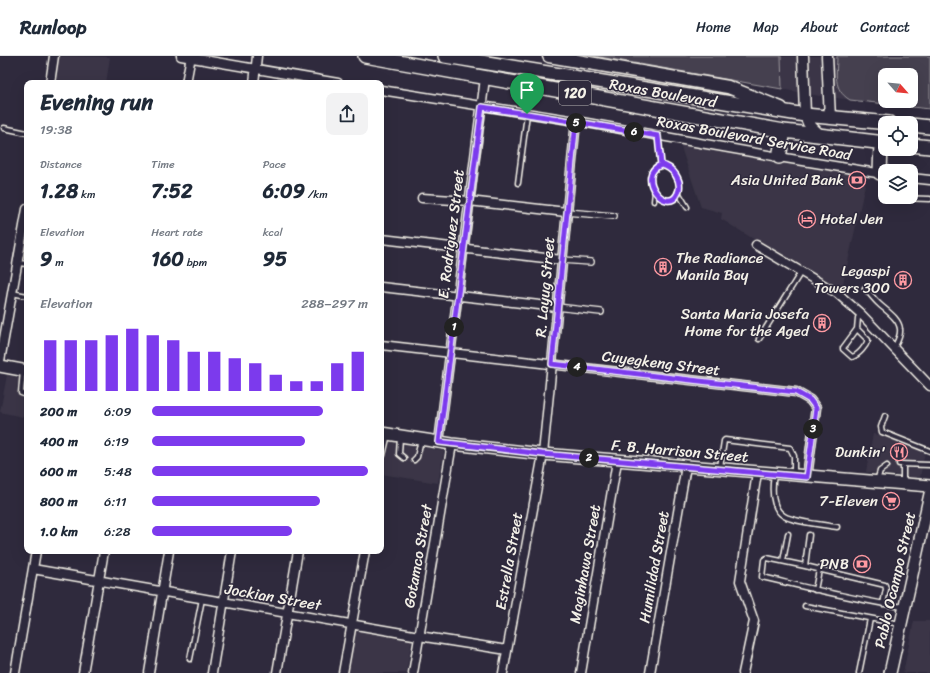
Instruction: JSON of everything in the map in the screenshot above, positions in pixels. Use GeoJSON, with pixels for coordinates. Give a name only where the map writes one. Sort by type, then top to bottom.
{"type":"FeatureCollection","features":[{"type":"Feature","properties":{"kind":"highway","name":"Roxas Boulevard"},"geometry":{"type":"LineString","coordinates":[[365,56],[784,130],[878,142]]}},
{"type":"Feature","properties":{"kind":"highway","name":"Roxas Boulevard"},"geometry":{"type":"LineString","coordinates":[[445,56],[805,115],[878,122]]}},
{"type":"Feature","properties":{"kind":"highway"},"geometry":{"type":"LineString","coordinates":[[918,126],[930,127]]}},
{"type":"Feature","properties":{"kind":"highway"},"geometry":{"type":"LineString","coordinates":[[779,157],[784,130]]}},
{"type":"Feature","properties":{"kind":"highway"},"geometry":{"type":"LineString","coordinates":[[918,146],[930,147]]}},
{"type":"Feature","properties":{"kind":"main road","name":"Roxas Boulevard"},"geometry":{"type":"LineString","coordinates":[[550,56],[728,87],[789,112]]}},
{"type":"Feature","properties":{"kind":"main road"},"geometry":{"type":"LineString","coordinates":[[0,366],[24,371]]}},
{"type":"Feature","properties":{"kind":"main road","name":"F. B. Harrison Street"},"geometry":{"type":"LineString","coordinates":[[384,434],[452,444],[542,454],[756,473],[930,486]]}},
{"type":"Feature","properties":{"kind":"main road","name":"Pablo Ocampo Street"},"geometry":{"type":"LineString","coordinates":[[890,673],[930,494]]}},
{"type":"Feature","properties":{"kind":"street"},"geometry":{"type":"LineString","coordinates":[[48,80],[54,56]]}},
{"type":"Feature","properties":{"kind":"street"},"geometry":{"type":"LineString","coordinates":[[181,56],[320,80]]}},
{"type":"Feature","properties":{"kind":"street"},"geometry":{"type":"LineString","coordinates":[[254,80],[257,56]]}},
{"type":"Feature","properties":{"kind":"street"},"geometry":{"type":"LineString","coordinates":[[804,56],[805,115],[808,123],[821,136]]}},
{"type":"Feature","properties":{"kind":"street"},"geometry":{"type":"LineString","coordinates":[[827,56],[830,118]]}},
{"type":"Feature","properties":{"kind":"street"},"geometry":{"type":"LineString","coordinates":[[187,80],[191,57]]}},
{"type":"Feature","properties":{"kind":"street","name":"E. Rodriguez Street"},"geometry":{"type":"LineString","coordinates":[[439,442],[485,78]]}},
{"type":"Feature","properties":{"kind":"street","name":"Roxas Boulevard Service Road"},"geometry":{"type":"LineString","coordinates":[[384,91],[878,173]]}},
{"type":"Feature","properties":{"kind":"street","name":"R. Layug Street"},"geometry":{"type":"LineString","coordinates":[[542,454],[576,122]]}},
{"type":"Feature","properties":{"kind":"street"},"geometry":{"type":"LineString","coordinates":[[918,179],[930,180]]}},
{"type":"Feature","properties":{"kind":"street"},"geometry":{"type":"LineString","coordinates":[[422,198],[614,216]]}},
{"type":"Feature","properties":{"kind":"street"},"geometry":{"type":"LineString","coordinates":[[0,361],[17,263],[24,239]]}},
{"type":"Feature","properties":{"kind":"street"},"geometry":{"type":"LineString","coordinates":[[384,239],[591,262]]}},
{"type":"Feature","properties":{"kind":"street"},"geometry":{"type":"LineString","coordinates":[[756,245],[838,294],[861,313],[930,386]]}},
{"type":"Feature","properties":{"kind":"street"},"geometry":{"type":"LineString","coordinates":[[384,287],[601,312]]}},
{"type":"Feature","properties":{"kind":"street","name":"Cuyegkeng Street"},"geometry":{"type":"LineString","coordinates":[[384,344],[796,392],[810,400],[816,408],[807,477]]}},
{"type":"Feature","properties":{"kind":"street","name":"Gotamco Street"},"geometry":{"type":"LineString","coordinates":[[413,673],[452,444]]}},
{"type":"Feature","properties":{"kind":"street","name":"Estrella Street"},"geometry":{"type":"LineString","coordinates":[[503,673],[542,454]]}},
{"type":"Feature","properties":{"kind":"street","name":"Maginhawa Street"},"geometry":{"type":"LineString","coordinates":[[581,673],[617,460]]}},
{"type":"Feature","properties":{"kind":"street","name":"Humilidad Street"},"geometry":{"type":"LineString","coordinates":[[650,673],[686,466]]}},
{"type":"Feature","properties":{"kind":"street"},"geometry":{"type":"LineString","coordinates":[[743,673],[754,621],[740,581],[756,473]]}},
{"type":"Feature","properties":{"kind":"street"},"geometry":{"type":"LineString","coordinates":[[15,673],[36,554]]}},
{"type":"Feature","properties":{"kind":"street"},"geometry":{"type":"LineString","coordinates":[[83,673],[103,554]]}},
{"type":"Feature","properties":{"kind":"street"},"geometry":{"type":"LineString","coordinates":[[149,673],[169,554]]}},
{"type":"Feature","properties":{"kind":"street"},"geometry":{"type":"LineString","coordinates":[[212,673],[231,554]]}},
{"type":"Feature","properties":{"kind":"street"},"geometry":{"type":"LineString","coordinates":[[277,673],[297,554]]}},
{"type":"Feature","properties":{"kind":"street"},"geometry":{"type":"LineString","coordinates":[[343,673],[364,554]]}},
{"type":"Feature","properties":{"kind":"street","name":"Jockian Street"},"geometry":{"type":"LineString","coordinates":[[33,569],[352,625],[507,650]]}},
{"type":"Feature","properties":{"kind":"lane"},"geometry":{"type":"LineString","coordinates":[[518,183],[527,114]]}},
{"type":"Feature","properties":{"kind":"lane"},"geometry":{"type":"LineString","coordinates":[[4,128],[24,133]]}},
{"type":"Feature","properties":{"kind":"lane"},"geometry":{"type":"LineString","coordinates":[[658,136],[661,165]]}},
{"type":"Feature","properties":{"kind":"lane"},"geometry":{"type":"LineString","coordinates":[[661,165],[669,168],[678,178],[678,192],[674,198],[668,200],[663,200],[655,192],[652,186],[652,173],[655,168],[661,165]]}},
{"type":"Feature","properties":{"kind":"lane"},"geometry":{"type":"LineString","coordinates":[[654,201],[655,192]]}},
{"type":"Feature","properties":{"kind":"lane"},"geometry":{"type":"LineString","coordinates":[[678,192],[688,207]]}},
{"type":"Feature","properties":{"kind":"lane"},"geometry":{"type":"LineString","coordinates":[[918,199],[930,199]]}},
{"type":"Feature","properties":{"kind":"lane"},"geometry":{"type":"LineString","coordinates":[[17,263],[24,264]]}},
{"type":"Feature","properties":{"kind":"lane"},"geometry":{"type":"LineString","coordinates":[[758,339],[801,272]]}},
{"type":"Feature","properties":{"kind":"lane"},"geometry":{"type":"LineString","coordinates":[[865,288],[900,325],[901,331],[899,339],[894,348]]}},
{"type":"Feature","properties":{"kind":"lane"},"geometry":{"type":"LineString","coordinates":[[12,293],[24,295]]}},
{"type":"Feature","properties":{"kind":"lane"},"geometry":{"type":"LineString","coordinates":[[857,329],[868,340],[855,356],[850,357],[843,348],[857,329],[858,318],[861,313]]}},
{"type":"Feature","properties":{"kind":"lane"},"geometry":{"type":"LineString","coordinates":[[24,376],[21,393],[24,394]]}},
{"type":"Feature","properties":{"kind":"lane"},"geometry":{"type":"LineString","coordinates":[[885,416],[881,427],[882,432],[930,451]]}},
{"type":"Feature","properties":{"kind":"lane"},"geometry":{"type":"LineString","coordinates":[[400,436],[399,454],[404,458]]}},
{"type":"Feature","properties":{"kind":"lane"},"geometry":{"type":"LineString","coordinates":[[414,460],[417,457],[421,439]]}},
{"type":"Feature","properties":{"kind":"lane"},"geometry":{"type":"LineString","coordinates":[[720,469],[722,445],[726,440],[790,448],[794,456],[794,476]]}},
{"type":"Feature","properties":{"kind":"lane"},"geometry":{"type":"LineString","coordinates":[[903,484],[901,464],[930,465]]}},
{"type":"Feature","properties":{"kind":"lane"},"geometry":{"type":"LineString","coordinates":[[876,482],[880,471],[887,466]]}},
{"type":"Feature","properties":{"kind":"lane"},"geometry":{"type":"LineString","coordinates":[[774,474],[772,483],[774,499],[783,515],[797,520],[837,527]]}},
{"type":"Feature","properties":{"kind":"lane"},"geometry":{"type":"LineString","coordinates":[[783,561],[788,534]]}},
{"type":"Feature","properties":{"kind":"lane"},"geometry":{"type":"LineString","coordinates":[[805,566],[809,535]]}},
{"type":"Feature","properties":{"kind":"lane"},"geometry":{"type":"LineString","coordinates":[[883,604],[886,589],[885,585],[783,561],[765,559],[762,577],[815,590],[883,604],[904,607]]}},
{"type":"Feature","properties":{"kind":"lane"},"geometry":{"type":"LineString","coordinates":[[815,590],[819,570]]}},
{"type":"Feature","properties":{"kind":"lane"},"geometry":{"type":"LineString","coordinates":[[190,659],[202,598]]}},
{"type":"Feature","properties":{"kind":"lane"},"geometry":{"type":"LineString","coordinates":[[805,606],[901,624]]}},
{"type":"Feature","properties":{"kind":"lane"},"geometry":{"type":"LineString","coordinates":[[859,673],[870,619]]}},
{"type":"Feature","properties":{"kind":"shaded area"},"geometry":{"type":"Polygon","coordinates":[[[58,56],[110,57],[106,80],[54,80],[58,56]]]}},
{"type":"Feature","properties":{"kind":"shaded area"},"geometry":{"type":"Polygon","coordinates":[[[594,56],[930,56],[930,109],[918,108],[918,68],[878,68],[878,103],[820,96],[594,56]]]}},
{"type":"Feature","properties":{"kind":"shaded area"},"geometry":{"type":"Polygon","coordinates":[[[594,56],[781,56],[782,89],[594,56]]]}},
{"type":"Feature","properties":{"kind":"shaded area"},"geometry":{"type":"Polygon","coordinates":[[[837,56],[930,56],[930,109],[918,108],[918,68],[878,68],[878,103],[850,100],[844,96],[838,86],[836,75],[837,56]]]}},
{"type":"Feature","properties":{"kind":"shaded area"},"geometry":{"type":"Polygon","coordinates":[[[680,144],[777,162],[867,176],[841,293],[721,219],[722,213],[701,207],[680,144]]]}},
{"type":"Feature","properties":{"kind":"shaded area"},"geometry":{"type":"Polygon","coordinates":[[[7,375],[24,378],[24,417],[0,412],[7,375]]]}},
{"type":"Feature","properties":{"kind":"shaded area"},"geometry":{"type":"Polygon","coordinates":[[[873,434],[881,435],[925,451],[920,478],[866,472],[873,434]]]}},
{"type":"Feature","properties":{"kind":"shaded area"},"geometry":{"type":"Polygon","coordinates":[[[385,440],[444,451],[438,483],[384,474],[385,440]]]}},
{"type":"Feature","properties":{"kind":"shaded area"},"geometry":{"type":"Polygon","coordinates":[[[914,621],[930,621],[930,673],[903,673],[914,621]]]}},
{"type":"Feature","properties":{"kind":"shaded area"},"geometry":{"type":"Polygon","coordinates":[[[353,629],[412,639],[406,673],[346,673],[353,629]]]}},
{"type":"Feature","properties":{"kind":"place","name":"Asia United Bank"},"geometry":{"type":"Point","coordinates":[857,180]}},
{"type":"Feature","properties":{"kind":"place","name":"Hotel Jen"},"geometry":{"type":"Point","coordinates":[807,219]}},
{"type":"Feature","properties":{"kind":"place","name":"The Radiance Manila Bay"},"geometry":{"type":"Point","coordinates":[663,267]}},
{"type":"Feature","properties":{"kind":"place","name":"Legaspi Towers 300"},"geometry":{"type":"Point","coordinates":[903,280]}},
{"type":"Feature","properties":{"kind":"place","name":"Santa Maria Josefa Home for the Aged"},"geometry":{"type":"Point","coordinates":[822,323]}},
{"type":"Feature","properties":{"kind":"place","name":"Dunkin'"},"geometry":{"type":"Point","coordinates":[899,452]}},
{"type":"Feature","properties":{"kind":"place","name":"7-Eleven"},"geometry":{"type":"Point","coordinates":[891,501]}},
{"type":"Feature","properties":{"kind":"place","name":"PNB"},"geometry":{"type":"Point","coordinates":[862,564]}},
{"type":"Feature","properties":{"kind":"route"},"geometry":{"type":"LineString","coordinates":[[527,114],[482,107],[439,442],[542,454],[807,477],[816,408],[810,400],[796,392],[552,364],[576,122],[658,136],[661,165],[674,172],[678,178],[679,185],[678,192],[674,198],[668,200],[663,200],[658,196],[652,186],[652,173],[655,168],[661,165],[658,136],[617,129],[576,122],[527,114]]}}]}
